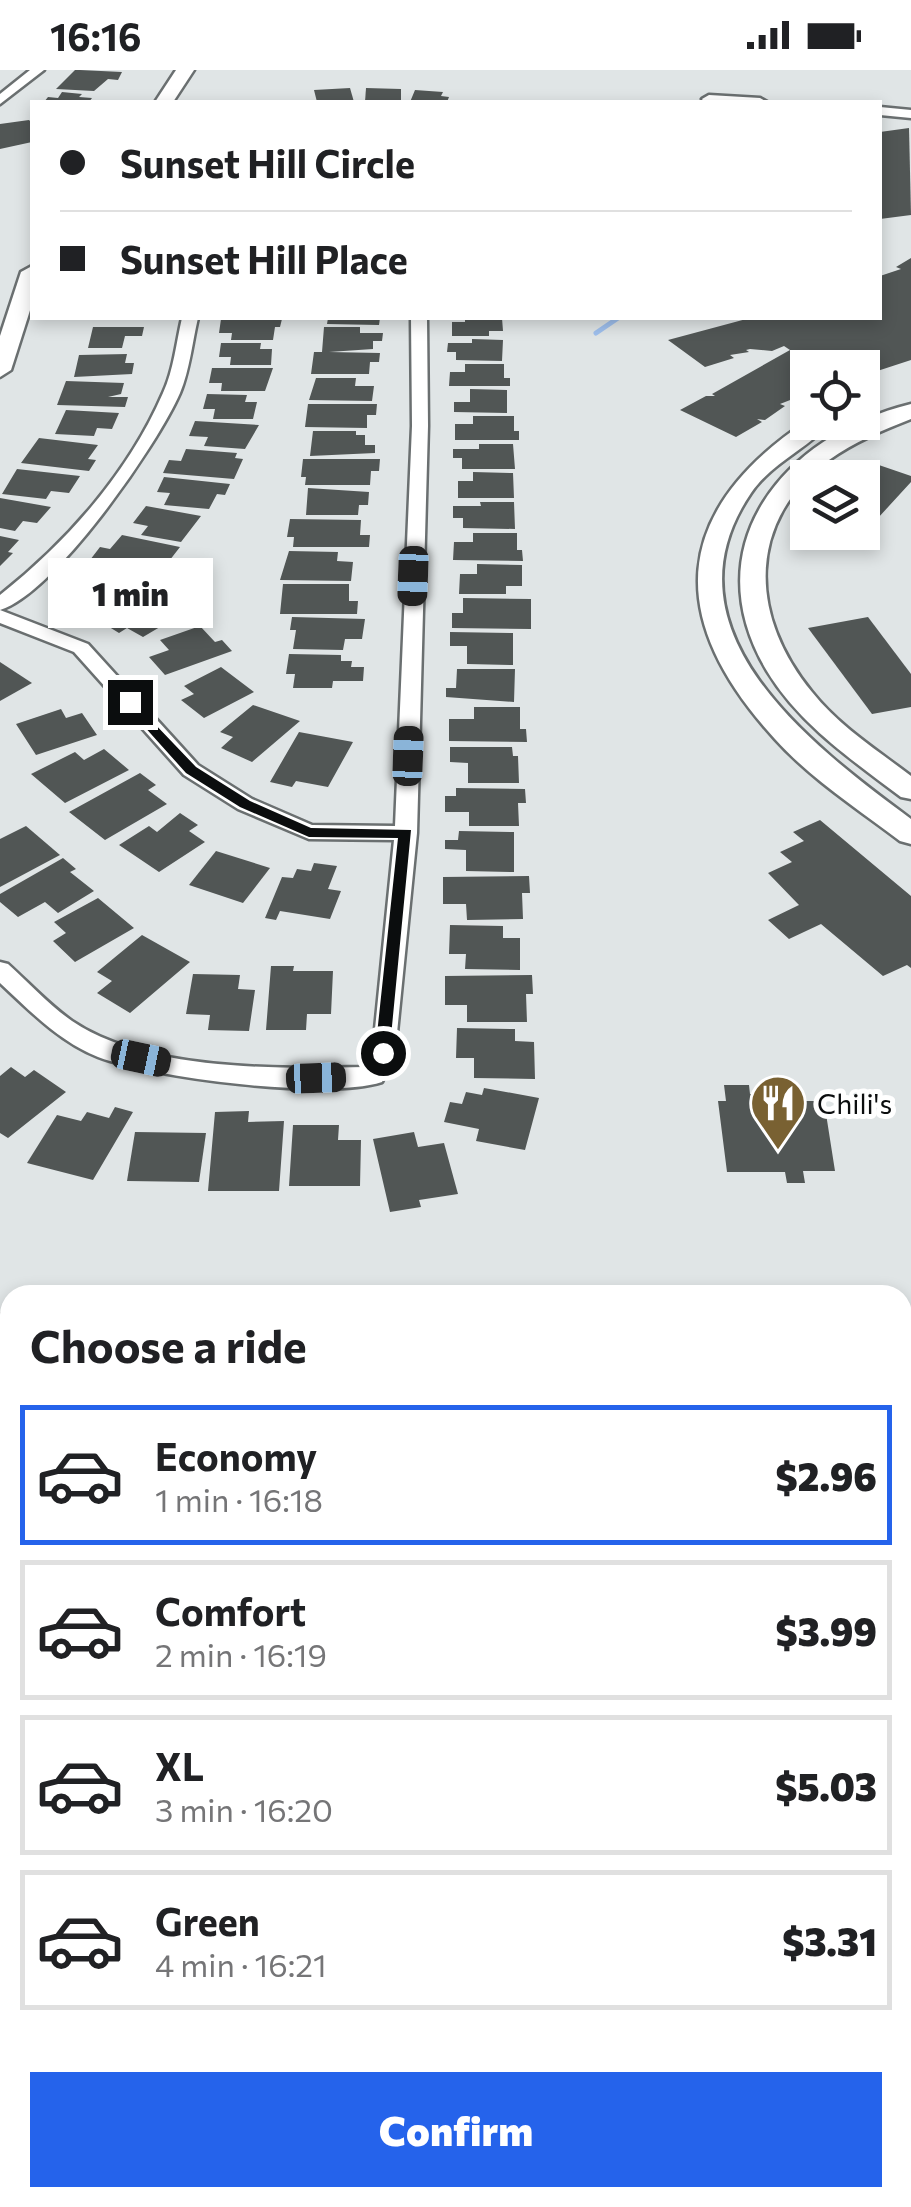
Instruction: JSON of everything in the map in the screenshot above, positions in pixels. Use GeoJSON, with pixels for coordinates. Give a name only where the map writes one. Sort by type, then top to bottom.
{"type":"FeatureCollection","features":[{"type":"Feature","properties":{"kind":"main road"},"geometry":{"type":"LineString","coordinates":[[165,100],[185,70]]}},
{"type":"Feature","properties":{"kind":"main road"},"geometry":{"type":"LineString","coordinates":[[0,370],[30,278]]}},
{"type":"Feature","properties":{"kind":"main road"},"geometry":{"type":"LineString","coordinates":[[880,398],[911,387]]}},
{"type":"Feature","properties":{"kind":"main road"},"geometry":{"type":"LineString","coordinates":[[911,411],[832,446],[807,465],[774,502],[757,535],[750,590],[757,625],[772,658],[804,702],[847,742],[911,790]]}},
{"type":"Feature","properties":{"kind":"main road"},"geometry":{"type":"LineString","coordinates":[[791,440],[760,466],[725,511],[710,553],[708,589],[715,626],[744,686],[786,734],[911,834]]}},
{"type":"Feature","properties":{"kind":"street"},"geometry":{"type":"LineString","coordinates":[[0,100],[38,70]]}},
{"type":"Feature","properties":{"kind":"street"},"geometry":{"type":"LineString","coordinates":[[709,98],[734,100]]}},
{"type":"Feature","properties":{"kind":"street"},"geometry":{"type":"LineString","coordinates":[[882,111],[911,114]]}},
{"type":"Feature","properties":{"kind":"street"},"geometry":{"type":"LineString","coordinates":[[0,604],[39,576],[140,454],[174,389],[190,320]]}},
{"type":"Feature","properties":{"kind":"street"},"geometry":{"type":"LineString","coordinates":[[0,970],[62,1026],[105,1050],[214,1073],[288,1078],[373,1076],[383,1053],[387,1028],[406,834],[420,426],[419,320]]}},
{"type":"Feature","properties":{"kind":"street"},"geometry":{"type":"LineString","coordinates":[[0,616],[81,648],[191,770],[245,804],[309,832],[406,834]]}},
{"type":"Feature","properties":{"kind":"building"},"geometry":{"type":"Polygon","coordinates":[[[75,70],[122,72],[118,80],[108,79],[94,91],[56,89],[75,70]]]}},
{"type":"Feature","properties":{"kind":"building"},"geometry":{"type":"Polygon","coordinates":[[[350,88],[353,100],[316,100],[314,90],[350,88]]]}},
{"type":"Feature","properties":{"kind":"building"},"geometry":{"type":"Polygon","coordinates":[[[366,88],[401,89],[401,100],[365,100],[366,88]]]}},
{"type":"Feature","properties":{"kind":"building"},"geometry":{"type":"Polygon","coordinates":[[[415,90],[443,92],[441,96],[449,97],[448,100],[411,100],[415,90]]]}},
{"type":"Feature","properties":{"kind":"building"},"geometry":{"type":"Polygon","coordinates":[[[62,92],[92,98],[46,100],[58,98],[62,92]]]}},
{"type":"Feature","properties":{"kind":"building"},"geometry":{"type":"Polygon","coordinates":[[[29,120],[30,142],[0,149],[0,124],[29,120]]]}},
{"type":"Feature","properties":{"kind":"building"},"geometry":{"type":"Polygon","coordinates":[[[909,128],[911,215],[882,219],[882,132],[909,128]]]}},
{"type":"Feature","properties":{"kind":"building"},"geometry":{"type":"Polygon","coordinates":[[[911,258],[911,360],[880,370],[880,350],[790,350],[784,346],[772,351],[746,350],[749,352],[730,355],[734,358],[705,367],[668,340],[743,320],[882,320],[882,275],[901,269],[896,267],[911,258]]]}},
{"type":"Feature","properties":{"kind":"building"},"geometry":{"type":"Polygon","coordinates":[[[221,320],[282,320],[280,327],[275,327],[273,340],[231,340],[232,333],[219,333],[221,320]]]}},
{"type":"Feature","properties":{"kind":"building"},"geometry":{"type":"Polygon","coordinates":[[[328,320],[380,320],[379,325],[327,324],[328,320]]]}},
{"type":"Feature","properties":{"kind":"building"},"geometry":{"type":"Polygon","coordinates":[[[502,320],[503,331],[489,331],[489,336],[452,336],[452,322],[502,320]]]}},
{"type":"Feature","properties":{"kind":"building"},"geometry":{"type":"Polygon","coordinates":[[[93,327],[144,327],[142,336],[125,336],[122,348],[88,348],[93,327]]]}},
{"type":"Feature","properties":{"kind":"building"},"geometry":{"type":"Polygon","coordinates":[[[324,327],[360,327],[360,333],[383,333],[382,341],[373,341],[373,349],[329,352],[380,353],[379,362],[370,362],[369,374],[311,374],[314,352],[322,352],[324,327]]]}},
{"type":"Feature","properties":{"kind":"building"},"geometry":{"type":"Polygon","coordinates":[[[472,339],[503,340],[502,361],[456,360],[456,352],[447,352],[448,343],[472,343],[472,339]]]}},
{"type":"Feature","properties":{"kind":"building"},"geometry":{"type":"Polygon","coordinates":[[[221,343],[261,343],[260,349],[272,349],[271,365],[230,365],[231,357],[219,357],[221,343]]]}},
{"type":"Feature","properties":{"kind":"building"},"geometry":{"type":"Polygon","coordinates":[[[790,350],[790,400],[780,404],[785,406],[765,420],[757,419],[762,422],[736,437],[680,410],[706,396],[715,396],[712,394],[790,350]]]}},
{"type":"Feature","properties":{"kind":"building"},"geometry":{"type":"Polygon","coordinates":[[[127,354],[125,363],[134,363],[132,374],[74,377],[79,355],[127,354]]]}},
{"type":"Feature","properties":{"kind":"building"},"geometry":{"type":"Polygon","coordinates":[[[465,364],[504,364],[504,378],[510,378],[510,386],[449,386],[450,372],[465,372],[465,364]]]}},
{"type":"Feature","properties":{"kind":"building"},"geometry":{"type":"Polygon","coordinates":[[[212,368],[273,368],[265,391],[221,391],[222,383],[209,383],[212,368]]]}},
{"type":"Feature","properties":{"kind":"building"},"geometry":{"type":"Polygon","coordinates":[[[316,378],[356,378],[355,386],[374,386],[372,401],[309,400],[316,378]]]}},
{"type":"Feature","properties":{"kind":"building"},"geometry":{"type":"Polygon","coordinates":[[[66,381],[124,383],[121,394],[108,397],[128,397],[125,407],[57,405],[66,381]]]}},
{"type":"Feature","properties":{"kind":"building"},"geometry":{"type":"Polygon","coordinates":[[[470,389],[507,390],[507,413],[454,412],[454,402],[470,402],[470,389]]]}},
{"type":"Feature","properties":{"kind":"building"},"geometry":{"type":"Polygon","coordinates":[[[207,394],[247,395],[245,402],[257,402],[253,419],[213,419],[215,409],[203,409],[207,394]]]}},
{"type":"Feature","properties":{"kind":"building"},"geometry":{"type":"Polygon","coordinates":[[[308,404],[377,404],[376,415],[367,415],[367,428],[305,427],[308,404]]]}},
{"type":"Feature","properties":{"kind":"building"},"geometry":{"type":"Polygon","coordinates":[[[66,410],[119,413],[112,429],[97,428],[94,436],[55,434],[66,410]]]}},
{"type":"Feature","properties":{"kind":"building"},"geometry":{"type":"Polygon","coordinates":[[[473,416],[514,416],[514,431],[519,431],[519,440],[455,440],[455,424],[473,424],[473,416]]]}},
{"type":"Feature","properties":{"kind":"building"},"geometry":{"type":"Polygon","coordinates":[[[195,421],[259,425],[245,449],[204,446],[208,437],[189,436],[195,421]]]}},
{"type":"Feature","properties":{"kind":"building"},"geometry":{"type":"Polygon","coordinates":[[[313,431],[356,431],[356,435],[365,435],[365,445],[375,445],[375,453],[310,456],[313,431]]]}},
{"type":"Feature","properties":{"kind":"building"},"geometry":{"type":"Polygon","coordinates":[[[39,438],[98,445],[88,459],[96,460],[89,471],[21,463],[39,438]]]}},
{"type":"Feature","properties":{"kind":"building"},"geometry":{"type":"Polygon","coordinates":[[[479,444],[513,444],[515,469],[462,469],[462,458],[453,458],[453,449],[479,449],[479,444]]]}},
{"type":"Feature","properties":{"kind":"building"},"geometry":{"type":"Polygon","coordinates":[[[186,449],[237,453],[235,458],[243,459],[234,479],[163,473],[169,460],[181,461],[186,449]]]}},
{"type":"Feature","properties":{"kind":"building"},"geometry":{"type":"Polygon","coordinates":[[[303,459],[380,459],[379,471],[371,471],[370,485],[305,485],[306,477],[301,477],[303,459]]]}},
{"type":"Feature","properties":{"kind":"building"},"geometry":{"type":"Polygon","coordinates":[[[880,465],[911,476],[911,482],[880,516],[880,465]]]}},
{"type":"Feature","properties":{"kind":"building"},"geometry":{"type":"Polygon","coordinates":[[[17,469],[80,476],[69,493],[51,491],[46,499],[2,494],[17,469]]]}},
{"type":"Feature","properties":{"kind":"building"},"geometry":{"type":"Polygon","coordinates":[[[473,472],[513,473],[514,498],[458,498],[458,481],[473,481],[473,472]]]}},
{"type":"Feature","properties":{"kind":"building"},"geometry":{"type":"Polygon","coordinates":[[[164,477],[230,484],[225,495],[217,494],[209,509],[164,505],[170,493],[157,492],[164,477]]]}},
{"type":"Feature","properties":{"kind":"building"},"geometry":{"type":"Polygon","coordinates":[[[308,488],[369,492],[368,505],[359,505],[358,515],[306,515],[308,488]]]}},
{"type":"Feature","properties":{"kind":"building"},"geometry":{"type":"Polygon","coordinates":[[[0,498],[51,507],[37,523],[23,521],[15,531],[0,528],[0,498]]]}},
{"type":"Feature","properties":{"kind":"building"},"geometry":{"type":"Polygon","coordinates":[[[480,502],[514,502],[515,529],[463,528],[463,518],[453,518],[453,506],[481,506],[480,502]]]}},
{"type":"Feature","properties":{"kind":"building"},"geometry":{"type":"Polygon","coordinates":[[[146,506],[201,516],[181,542],[141,535],[148,526],[133,523],[146,506]]]}},
{"type":"Feature","properties":{"kind":"building"},"geometry":{"type":"Polygon","coordinates":[[[290,519],[361,520],[360,535],[370,535],[369,547],[293,547],[294,537],[287,537],[290,519]]]}},
{"type":"Feature","properties":{"kind":"building"},"geometry":{"type":"Polygon","coordinates":[[[473,533],[517,533],[517,550],[522,550],[523,561],[453,560],[454,542],[473,542],[473,533]]]}},
{"type":"Feature","properties":{"kind":"building"},"geometry":{"type":"Polygon","coordinates":[[[122,535],[180,547],[159,574],[90,560],[100,547],[110,549],[122,535]]]}},
{"type":"Feature","properties":{"kind":"building"},"geometry":{"type":"Polygon","coordinates":[[[0,536],[19,540],[0,566],[0,536]]]}},
{"type":"Feature","properties":{"kind":"building"},"geometry":{"type":"Polygon","coordinates":[[[289,551],[338,552],[337,561],[353,562],[351,581],[280,580],[289,551]]]}},
{"type":"Feature","properties":{"kind":"building"},"geometry":{"type":"Polygon","coordinates":[[[477,564],[522,565],[522,586],[506,586],[506,594],[459,594],[460,574],[477,574],[477,564]]]}},
{"type":"Feature","properties":{"kind":"building"},"geometry":{"type":"Polygon","coordinates":[[[83,573],[127,586],[93,618],[68,610],[78,600],[59,594],[83,573]]]}},
{"type":"Feature","properties":{"kind":"building"},"geometry":{"type":"Polygon","coordinates":[[[283,584],[349,584],[349,601],[358,601],[357,614],[280,614],[283,584]]]}},
{"type":"Feature","properties":{"kind":"building"},"geometry":{"type":"Polygon","coordinates":[[[151,591],[187,611],[143,637],[127,628],[119,633],[106,625],[128,613],[121,608],[151,591]]]}},
{"type":"Feature","properties":{"kind":"building"},"geometry":{"type":"Polygon","coordinates":[[[463,598],[531,599],[531,629],[452,628],[452,613],[463,613],[463,598]]]}},
{"type":"Feature","properties":{"kind":"building"},"geometry":{"type":"Polygon","coordinates":[[[292,617],[365,619],[362,639],[345,639],[343,650],[293,649],[296,630],[290,630],[292,617]]]}},
{"type":"Feature","properties":{"kind":"building"},"geometry":{"type":"Polygon","coordinates":[[[868,617],[911,674],[911,707],[872,714],[808,628],[868,617]]]}},
{"type":"Feature","properties":{"kind":"building"},"geometry":{"type":"Polygon","coordinates":[[[200,626],[215,642],[222,640],[232,651],[165,675],[149,657],[169,650],[160,640],[200,626]]]}},
{"type":"Feature","properties":{"kind":"building"},"geometry":{"type":"Polygon","coordinates":[[[450,632],[513,633],[513,665],[467,664],[467,646],[450,646],[450,632]]]}},
{"type":"Feature","properties":{"kind":"building"},"geometry":{"type":"Polygon","coordinates":[[[289,654],[341,655],[341,661],[352,661],[351,667],[364,667],[363,681],[333,681],[332,688],[293,688],[295,674],[286,674],[289,654]]]}},
{"type":"Feature","properties":{"kind":"building"},"geometry":{"type":"Polygon","coordinates":[[[0,662],[32,683],[0,701],[0,662]]]}},
{"type":"Feature","properties":{"kind":"building"},"geometry":{"type":"Polygon","coordinates":[[[221,667],[254,692],[204,718],[181,700],[194,694],[184,686],[221,667]]]}},
{"type":"Feature","properties":{"kind":"building"},"geometry":{"type":"Polygon","coordinates":[[[457,669],[515,669],[514,702],[446,697],[446,688],[456,688],[457,669]]]}},
{"type":"Feature","properties":{"kind":"building"},"geometry":{"type":"Polygon","coordinates":[[[253,705],[300,721],[252,762],[221,748],[233,737],[220,732],[253,705]]]}},
{"type":"Feature","properties":{"kind":"building"},"geometry":{"type":"Polygon","coordinates":[[[474,707],[520,707],[520,729],[526,729],[527,742],[449,741],[449,719],[474,719],[474,707]]]}},
{"type":"Feature","properties":{"kind":"building"},"geometry":{"type":"Polygon","coordinates":[[[61,709],[66,718],[82,713],[97,735],[36,755],[16,724],[61,709]]]}},
{"type":"Feature","properties":{"kind":"building"},"geometry":{"type":"Polygon","coordinates":[[[299,732],[353,742],[328,787],[296,781],[292,787],[270,782],[299,732]]]}},
{"type":"Feature","properties":{"kind":"building"},"geometry":{"type":"Polygon","coordinates":[[[450,747],[512,747],[513,756],[518,756],[519,783],[468,783],[468,763],[450,762],[450,747]]]}},
{"type":"Feature","properties":{"kind":"building"},"geometry":{"type":"Polygon","coordinates":[[[104,749],[129,770],[65,803],[31,774],[75,752],[84,760],[104,749]]]}},
{"type":"Feature","properties":{"kind":"building"},"geometry":{"type":"Polygon","coordinates":[[[140,773],[156,785],[148,790],[167,804],[105,840],[69,812],[140,773]]]}},
{"type":"Feature","properties":{"kind":"building"},"geometry":{"type":"Polygon","coordinates":[[[456,788],[525,789],[526,803],[518,803],[519,826],[469,826],[469,812],[445,812],[445,796],[456,796],[456,788]]]}},
{"type":"Feature","properties":{"kind":"building"},"geometry":{"type":"Polygon","coordinates":[[[180,813],[198,825],[189,831],[205,842],[159,872],[119,845],[149,826],[157,832],[180,813]]]}},
{"type":"Feature","properties":{"kind":"building"},"geometry":{"type":"Polygon","coordinates":[[[820,820],[911,896],[911,968],[907,965],[883,976],[821,924],[789,939],[768,920],[799,905],[768,873],[792,862],[780,852],[804,841],[793,832],[820,820]]]}},
{"type":"Feature","properties":{"kind":"building"},"geometry":{"type":"Polygon","coordinates":[[[26,826],[60,855],[0,887],[0,839],[26,826]]]}},
{"type":"Feature","properties":{"kind":"building"},"geometry":{"type":"Polygon","coordinates":[[[459,831],[514,832],[514,872],[466,871],[466,850],[445,849],[445,840],[458,840],[459,831]]]}},
{"type":"Feature","properties":{"kind":"building"},"geometry":{"type":"Polygon","coordinates":[[[216,851],[270,868],[243,903],[189,885],[216,851]]]}},
{"type":"Feature","properties":{"kind":"building"},"geometry":{"type":"Polygon","coordinates":[[[63,858],[76,869],[70,872],[94,891],[58,913],[45,902],[18,917],[0,902],[0,894],[63,858]]]}},
{"type":"Feature","properties":{"kind":"building"},"geometry":{"type":"Polygon","coordinates":[[[314,863],[337,866],[328,889],[341,891],[330,919],[280,911],[276,920],[265,918],[282,877],[293,878],[297,869],[311,871],[314,863]]]}},
{"type":"Feature","properties":{"kind":"building"},"geometry":{"type":"Polygon","coordinates":[[[529,876],[530,893],[522,893],[523,919],[467,920],[466,904],[443,904],[443,877],[529,876]]]}},
{"type":"Feature","properties":{"kind":"building"},"geometry":{"type":"Polygon","coordinates":[[[98,898],[134,928],[75,962],[53,941],[66,933],[54,922],[98,898]]]}},
{"type":"Feature","properties":{"kind":"building"},"geometry":{"type":"Polygon","coordinates":[[[450,925],[503,926],[503,938],[520,938],[520,970],[465,969],[466,954],[449,954],[450,925]]]}},
{"type":"Feature","properties":{"kind":"building"},"geometry":{"type":"Polygon","coordinates":[[[142,935],[190,962],[130,1013],[97,993],[112,981],[97,972],[142,935]]]}},
{"type":"Feature","properties":{"kind":"building"},"geometry":{"type":"Polygon","coordinates":[[[271,966],[294,966],[293,971],[333,971],[331,1014],[307,1014],[306,1030],[266,1030],[271,966]]]}},
{"type":"Feature","properties":{"kind":"building"},"geometry":{"type":"Polygon","coordinates":[[[193,974],[240,975],[238,989],[255,990],[249,1031],[208,1030],[210,1015],[186,1014],[193,974]]]}},
{"type":"Feature","properties":{"kind":"building"},"geometry":{"type":"Polygon","coordinates":[[[532,975],[533,994],[526,994],[527,1022],[467,1022],[467,1005],[445,1005],[445,976],[532,975]]]}},
{"type":"Feature","properties":{"kind":"building"},"geometry":{"type":"Polygon","coordinates":[[[457,1028],[515,1029],[515,1041],[534,1042],[535,1079],[474,1078],[474,1058],[456,1058],[457,1028]]]}},
{"type":"Feature","properties":{"kind":"building"},"geometry":{"type":"Polygon","coordinates":[[[11,1067],[25,1077],[34,1070],[66,1092],[8,1138],[0,1133],[0,1076],[11,1067]]]}},
{"type":"Feature","properties":{"kind":"building","name":"Chili's"},"geometry":{"type":"Polygon","coordinates":[[[724,1085],[749,1085],[750,1094],[793,1094],[794,1101],[824,1101],[835,1171],[803,1171],[805,1183],[787,1183],[785,1172],[727,1172],[718,1101],[726,1101],[724,1085]]]}},
{"type":"Feature","properties":{"kind":"building"},"geometry":{"type":"Polygon","coordinates":[[[484,1088],[539,1098],[525,1150],[476,1141],[479,1129],[444,1122],[450,1102],[462,1104],[466,1092],[482,1095],[484,1088]]]}},
{"type":"Feature","properties":{"kind":"building"},"geometry":{"type":"Polygon","coordinates":[[[115,1107],[133,1112],[93,1180],[27,1163],[57,1115],[81,1121],[87,1112],[109,1118],[115,1107]]]}},
{"type":"Feature","properties":{"kind":"building"},"geometry":{"type":"Polygon","coordinates":[[[249,1111],[248,1122],[284,1121],[279,1191],[208,1191],[215,1112],[249,1111]]]}},
{"type":"Feature","properties":{"kind":"building"},"geometry":{"type":"Polygon","coordinates":[[[293,1125],[339,1125],[338,1140],[361,1140],[360,1186],[289,1186],[293,1125]]]}},
{"type":"Feature","properties":{"kind":"building"},"geometry":{"type":"Polygon","coordinates":[[[135,1132],[206,1133],[199,1182],[127,1181],[135,1132]]]}},
{"type":"Feature","properties":{"kind":"building"},"geometry":{"type":"Polygon","coordinates":[[[414,1132],[418,1147],[444,1143],[458,1194],[419,1200],[421,1207],[390,1212],[373,1139],[414,1132]]]}},
{"type":"Feature","properties":{"kind":"waterway"},"geometry":{"type":"LineString","coordinates":[[596,333],[615,320]]}},
{"type":"Feature","properties":{"kind":"place","name":"Chili's"},"geometry":{"type":"Point","coordinates":[778,1152]}},
{"type":"Feature","properties":{"kind":"route"},"geometry":{"type":"LineString","coordinates":[[130,702],[191,770],[245,804],[309,832],[406,834],[383,1053]]}}]}
